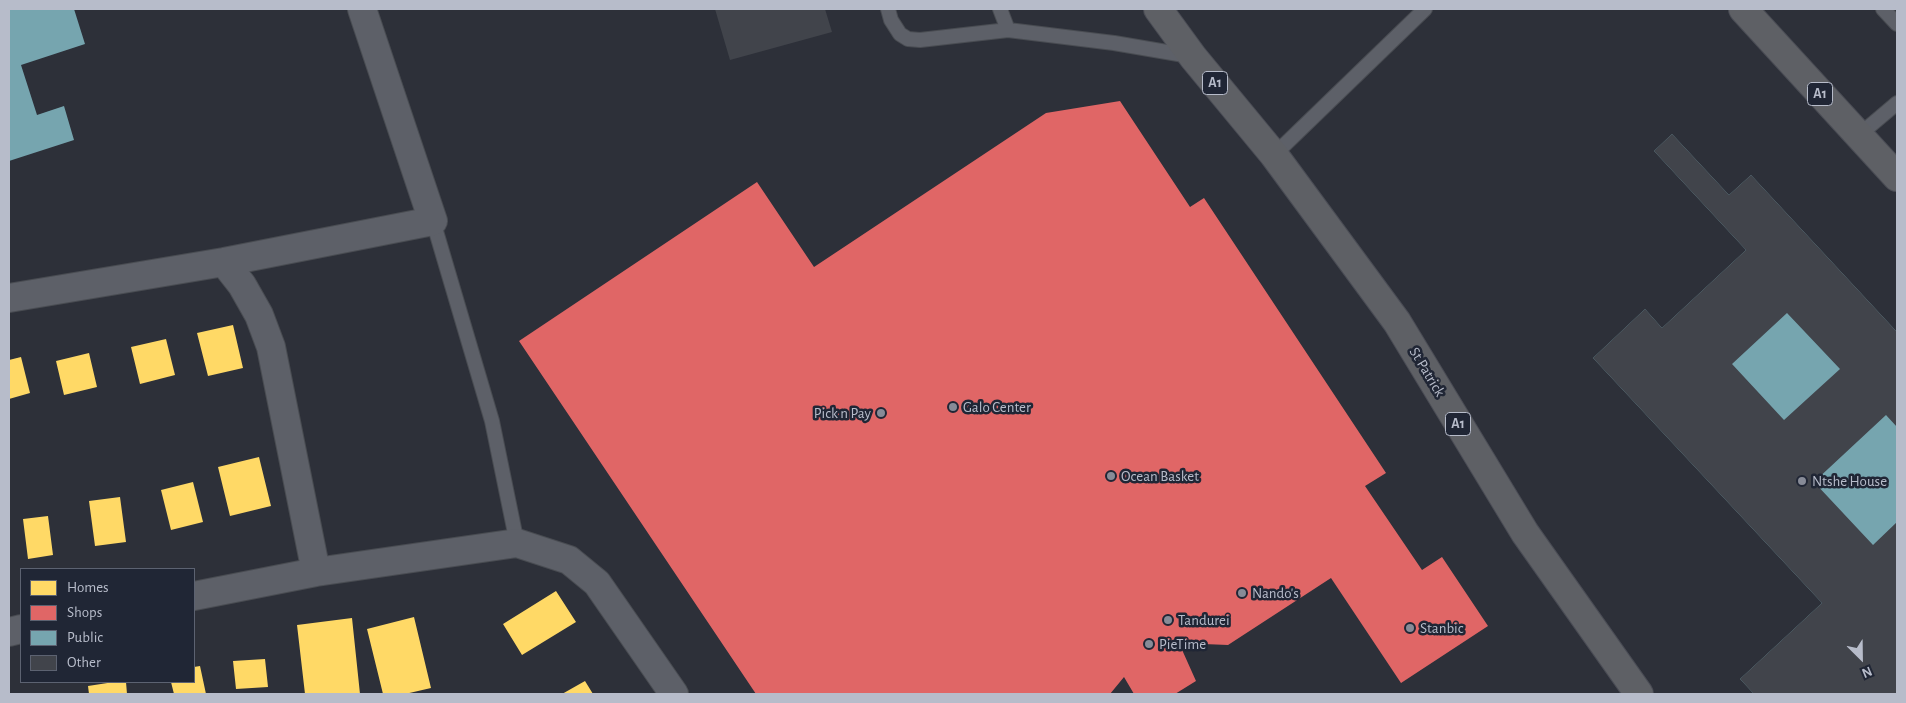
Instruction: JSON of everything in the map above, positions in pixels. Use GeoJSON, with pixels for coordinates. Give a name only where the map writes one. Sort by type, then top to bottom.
{"type":"FeatureCollection","features":[{"type":"Feature","properties":{"kind":"highway","name":"A1"},"geometry":{"type":"LineString","coordinates":[[1158,9],[1193,57],[1274,155]]}},
{"type":"Feature","properties":{"kind":"highway","name":"A1"},"geometry":{"type":"LineString","coordinates":[[1743,9],[1897,178]]}},
{"type":"Feature","properties":{"kind":"highway","name":"St Patrick"},"geometry":{"type":"LineString","coordinates":[[1274,155],[1397,322],[1524,533],[1639,694]]}},
{"type":"Feature","properties":{"kind":"street"},"geometry":{"type":"LineString","coordinates":[[9,298],[224,262],[433,221],[362,9]]}},
{"type":"Feature","properties":{"kind":"street"},"geometry":{"type":"LineString","coordinates":[[224,262],[242,286],[259,315],[271,347],[316,572]]}},
{"type":"Feature","properties":{"kind":"street"},"geometry":{"type":"LineString","coordinates":[[195,596],[316,572],[517,543],[569,560],[597,584],[674,694]]}},
{"type":"Feature","properties":{"kind":"lane"},"geometry":{"type":"LineString","coordinates":[[888,9],[891,20],[900,34],[908,38],[920,40],[1008,30],[1114,43],[1193,57]]}},
{"type":"Feature","properties":{"kind":"lane"},"geometry":{"type":"LineString","coordinates":[[1000,9],[1008,30]]}},
{"type":"Feature","properties":{"kind":"lane"},"geometry":{"type":"LineString","coordinates":[[1274,155],[1425,9]]}},
{"type":"Feature","properties":{"kind":"lane"},"geometry":{"type":"LineString","coordinates":[[1883,9],[1897,24]]}},
{"type":"Feature","properties":{"kind":"lane"},"geometry":{"type":"LineString","coordinates":[[1858,136],[1897,104]]}},
{"type":"Feature","properties":{"kind":"lane"},"geometry":{"type":"LineString","coordinates":[[433,221],[492,421],[517,543]]}},
{"type":"Feature","properties":{"kind":"building: Homes"},"geometry":{"type":"Polygon","coordinates":[[[233,325],[243,368],[208,376],[197,333],[233,325]]]}},
{"type":"Feature","properties":{"kind":"building: Homes"},"geometry":{"type":"Polygon","coordinates":[[[166,339],[175,375],[140,384],[131,347],[166,339]]]}},
{"type":"Feature","properties":{"kind":"building: Homes"},"geometry":{"type":"Polygon","coordinates":[[[89,353],[97,387],[64,395],[56,361],[89,353]]]}},
{"type":"Feature","properties":{"kind":"building: Homes"},"geometry":{"type":"Polygon","coordinates":[[[21,357],[30,393],[9,399],[9,360],[21,357]]]}},
{"type":"Feature","properties":{"kind":"building: Homes"},"geometry":{"type":"Polygon","coordinates":[[[259,457],[271,506],[230,516],[218,467],[259,457]]]}},
{"type":"Feature","properties":{"kind":"building: Homes"},"geometry":{"type":"Polygon","coordinates":[[[193,482],[203,522],[171,530],[161,490],[193,482]]]}},
{"type":"Feature","properties":{"kind":"building: Homes"},"geometry":{"type":"Polygon","coordinates":[[[120,497],[126,542],[95,546],[89,501],[120,497]]]}},
{"type":"Feature","properties":{"kind":"building: Homes"},"geometry":{"type":"Polygon","coordinates":[[[48,516],[53,555],[28,559],[23,519],[48,516]]]}},
{"type":"Feature","properties":{"kind":"building: Homes"},"geometry":{"type":"Polygon","coordinates":[[[556,591],[576,622],[522,655],[503,624],[556,591]]]}},
{"type":"Feature","properties":{"kind":"building: Homes"},"geometry":{"type":"Polygon","coordinates":[[[414,617],[431,688],[405,694],[383,694],[367,629],[414,617]]]}},
{"type":"Feature","properties":{"kind":"building: Homes"},"geometry":{"type":"Polygon","coordinates":[[[352,618],[360,694],[305,694],[297,625],[352,618]]]}},
{"type":"Feature","properties":{"kind":"building: Homes"},"geometry":{"type":"Polygon","coordinates":[[[265,659],[268,687],[236,689],[233,661],[265,659]]]}},
{"type":"Feature","properties":{"kind":"building: Homes"},"geometry":{"type":"Polygon","coordinates":[[[200,666],[206,694],[174,694],[171,683],[195,683],[195,667],[200,666]]]}},
{"type":"Feature","properties":{"kind":"building: Homes"},"geometry":{"type":"Polygon","coordinates":[[[585,681],[593,694],[562,694],[585,681]]]}},
{"type":"Feature","properties":{"kind":"building: Homes"},"geometry":{"type":"Polygon","coordinates":[[[126,683],[127,694],[89,694],[88,686],[126,683]]]}},
{"type":"Feature","properties":{"kind":"building: Shops","name":"Galo Center"},"geometry":{"type":"Polygon","coordinates":[[[1120,101],[1190,207],[1204,198],[1386,473],[1365,486],[1422,570],[1442,557],[1488,626],[1401,683],[1331,578],[1228,645],[1179,643],[1196,681],[1175,694],[1134,694],[1124,677],[1110,694],[756,694],[519,341],[757,182],[814,267],[1046,113],[1120,101]]]}},
{"type":"Feature","properties":{"kind":"building: Public"},"geometry":{"type":"Polygon","coordinates":[[[9,9],[74,9],[85,44],[21,65],[37,115],[64,106],[74,140],[9,161],[9,9]]]}},
{"type":"Feature","properties":{"kind":"building: Public","name":"Ntshe House"},"geometry":{"type":"Polygon","coordinates":[[[1672,134],[1729,195],[1751,175],[1897,332],[1897,694],[1754,694],[1740,679],[1822,603],[1593,358],[1645,309],[1662,328],[1746,250],[1654,151],[1672,134]]]}},
{"type":"Feature","properties":{"kind":"building: Other"},"geometry":{"type":"Polygon","coordinates":[[[715,9],[825,9],[832,32],[730,60],[715,9]]]}},
{"type":"Feature","properties":{"kind":"building: Other","name":"Ntshe House"},"geometry":{"type":"Polygon","coordinates":[[[1672,134],[1729,195],[1751,175],[1897,332],[1897,427],[1886,415],[1814,482],[1873,545],[1897,522],[1897,694],[1754,694],[1740,679],[1822,603],[1593,358],[1645,309],[1662,328],[1746,250],[1654,151],[1672,134]],[[1787,313],[1732,364],[1784,420],[1840,369],[1787,313]]]}},
{"type":"Feature","properties":{"kind":"place","name":"Galo Center"},"geometry":{"type":"Point","coordinates":[953,407]}},
{"type":"Feature","properties":{"kind":"place","name":"Pick n Pay"},"geometry":{"type":"Point","coordinates":[881,413]}},
{"type":"Feature","properties":{"kind":"place","name":"Ocean Basket"},"geometry":{"type":"Point","coordinates":[1111,476]}},
{"type":"Feature","properties":{"kind":"place","name":"Ntshe House"},"geometry":{"type":"Point","coordinates":[1802,481]}},
{"type":"Feature","properties":{"kind":"place","name":"Nando's"},"geometry":{"type":"Point","coordinates":[1242,593]}},
{"type":"Feature","properties":{"kind":"place","name":"Tandurei"},"geometry":{"type":"Point","coordinates":[1168,620]}},
{"type":"Feature","properties":{"kind":"place","name":"Stanbic"},"geometry":{"type":"Point","coordinates":[1410,628]}},
{"type":"Feature","properties":{"kind":"place","name":"PieTime"},"geometry":{"type":"Point","coordinates":[1149,644]}}]}
